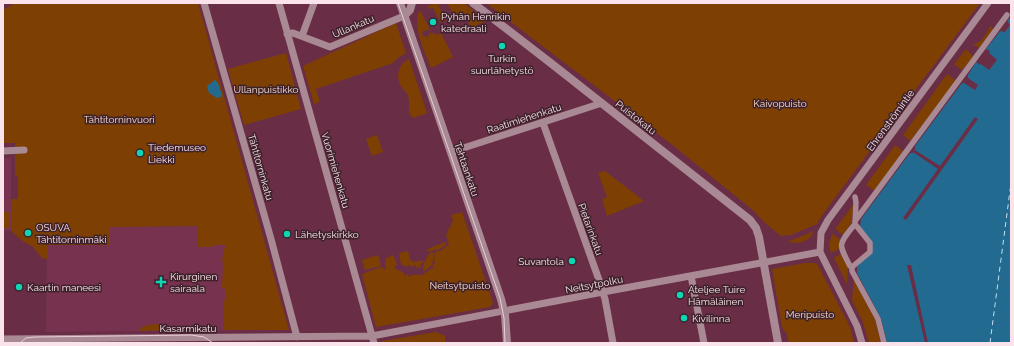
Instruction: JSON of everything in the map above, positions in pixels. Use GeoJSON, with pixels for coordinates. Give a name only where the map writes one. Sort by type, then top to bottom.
{"type":"FeatureCollection","features":[{"type":"Feature","properties":{"kind":"street","name":"Tähtitorninkatu"},"geometry":{"type":"LineString","coordinates":[[204,3],[297,337]]}},
{"type":"Feature","properties":{"kind":"street","name":"Vuorimiehenkatu"},"geometry":{"type":"LineString","coordinates":[[279,3],[373,339]]}},
{"type":"Feature","properties":{"kind":"street"},"geometry":{"type":"LineString","coordinates":[[302,36],[314,3]]}},
{"type":"Feature","properties":{"kind":"street","name":"Tehtaankatu"},"geometry":{"type":"LineString","coordinates":[[400,3],[504,311],[507,343]]}},
{"type":"Feature","properties":{"kind":"street"},"geometry":{"type":"LineString","coordinates":[[404,16],[410,10],[412,3]]}},
{"type":"Feature","properties":{"kind":"street","name":"Puistokatu"},"geometry":{"type":"LineString","coordinates":[[473,3],[750,220],[756,228],[764,262],[778,343]]}},
{"type":"Feature","properties":{"kind":"street","name":"Ehrenströmintie"},"geometry":{"type":"LineString","coordinates":[[820,252],[820,237],[826,223],[988,3]]}},
{"type":"Feature","properties":{"kind":"street"},"geometry":{"type":"LineString","coordinates":[[884,343],[878,319],[852,271],[852,267],[850,266],[840,245],[843,238],[1007,15]]}},
{"type":"Feature","properties":{"kind":"street","name":"Ullankatu"},"geometry":{"type":"LineString","coordinates":[[288,34],[293,33],[330,47],[404,16]]}},
{"type":"Feature","properties":{"kind":"street","name":"Raatimiehenkatu"},"geometry":{"type":"LineString","coordinates":[[451,152],[602,103]]}},
{"type":"Feature","properties":{"kind":"street","name":"Pietarinkatu"},"geometry":{"type":"LineString","coordinates":[[542,123],[603,292],[613,343]]}},
{"type":"Feature","properties":{"kind":"street"},"geometry":{"type":"LineString","coordinates":[[3,151],[24,150]]}},
{"type":"Feature","properties":{"kind":"street"},"geometry":{"type":"LineString","coordinates":[[852,267],[870,252],[870,243],[855,223],[855,197]]}},
{"type":"Feature","properties":{"kind":"street"},"geometry":{"type":"LineString","coordinates":[[820,252],[857,326],[862,343]]}},
{"type":"Feature","properties":{"kind":"street","name":"Neitsytpolku"},"geometry":{"type":"LineString","coordinates":[[373,339],[504,311],[820,252]]}},
{"type":"Feature","properties":{"kind":"street"},"geometry":{"type":"LineString","coordinates":[[691,276],[704,343]]}},
{"type":"Feature","properties":{"kind":"street","name":"Kasarmikatu"},"geometry":{"type":"LineString","coordinates":[[3,340],[216,340],[297,337],[373,339]]}},
{"type":"Feature","properties":{"kind":"shaded area"},"geometry":{"type":"Polygon","coordinates":[[[3,158],[11,158],[11,231],[3,231],[3,158]]]}},
{"type":"Feature","properties":{"kind":"shaded area","name":"Kirurginen sairaala"},"geometry":{"type":"Polygon","coordinates":[[[212,223],[289,330],[46,332],[47,245],[110,244],[110,227],[186,226],[212,223]]]}},
{"type":"Feature","properties":{"kind":"green space","name":"Tähtitorninvuori"},"geometry":{"type":"Polygon","coordinates":[[[15,3],[198,3],[289,330],[224,329],[223,301],[226,300],[226,289],[222,288],[222,257],[224,257],[223,252],[226,245],[198,247],[198,226],[110,227],[110,245],[47,245],[47,259],[42,258],[32,246],[24,242],[11,231],[11,199],[18,199],[18,176],[15,175],[15,143],[3,143],[3,10],[15,3]]]}},
{"type":"Feature","properties":{"kind":"green space"},"geometry":{"type":"Polygon","coordinates":[[[438,3],[445,21],[441,23],[433,8],[429,9],[427,6],[438,3]]]}},
{"type":"Feature","properties":{"kind":"green space"},"geometry":{"type":"Polygon","coordinates":[[[447,3],[464,3],[486,21],[471,28],[467,18],[464,17],[452,22],[449,16],[453,14],[447,3]]]}},
{"type":"Feature","properties":{"kind":"green space","name":"Kaivopuisto"},"geometry":{"type":"Polygon","coordinates":[[[486,3],[980,3],[817,224],[791,235],[781,236],[765,223],[754,211],[675,147],[486,3]]]}},
{"type":"Feature","properties":{"kind":"green space"},"geometry":{"type":"Polygon","coordinates":[[[420,10],[430,30],[423,31],[423,36],[427,37],[431,32],[431,34],[434,33],[437,35],[441,33],[453,57],[431,68],[418,31],[417,23],[420,10]]]}},
{"type":"Feature","properties":{"kind":"green space"},"geometry":{"type":"Polygon","coordinates":[[[396,23],[406,53],[393,63],[316,89],[320,102],[314,104],[303,66],[396,23]]]}},
{"type":"Feature","properties":{"kind":"green space"},"geometry":{"type":"Polygon","coordinates":[[[991,26],[994,30],[980,48],[973,45],[982,40],[991,26]]]}},
{"type":"Feature","properties":{"kind":"green space"},"geometry":{"type":"Polygon","coordinates":[[[966,49],[974,57],[962,70],[954,64],[966,49]]]}},
{"type":"Feature","properties":{"kind":"green space","name":"Ullanpuistikko"},"geometry":{"type":"Polygon","coordinates":[[[286,53],[301,109],[244,125],[228,69],[286,53]]]}},
{"type":"Feature","properties":{"kind":"green space"},"geometry":{"type":"Polygon","coordinates":[[[409,59],[427,113],[414,118],[410,115],[407,93],[401,86],[398,79],[400,67],[409,59]]]}},
{"type":"Feature","properties":{"kind":"green space"},"geometry":{"type":"Polygon","coordinates":[[[947,74],[956,81],[910,141],[903,135],[947,74]]]}},
{"type":"Feature","properties":{"kind":"green space"},"geometry":{"type":"Polygon","coordinates":[[[377,135],[383,152],[372,156],[366,139],[377,135]]]}},
{"type":"Feature","properties":{"kind":"green space"},"geometry":{"type":"Polygon","coordinates":[[[895,145],[903,151],[875,191],[866,185],[895,145]]]}},
{"type":"Feature","properties":{"kind":"green space"},"geometry":{"type":"Polygon","coordinates":[[[605,171],[644,201],[607,216],[602,199],[607,197],[598,173],[605,171]]]}},
{"type":"Feature","properties":{"kind":"green space"},"geometry":{"type":"Polygon","coordinates":[[[853,205],[852,222],[843,235],[835,229],[853,205]]]}},
{"type":"Feature","properties":{"kind":"green space"},"geometry":{"type":"Polygon","coordinates":[[[3,212],[10,212],[10,228],[3,228],[3,212]]]}},
{"type":"Feature","properties":{"kind":"green space","name":"Neitsytpuisto"},"geometry":{"type":"Polygon","coordinates":[[[462,212],[493,303],[492,305],[490,307],[376,327],[362,274],[381,267],[386,270],[385,259],[393,255],[397,264],[394,268],[404,273],[404,275],[409,275],[408,277],[411,275],[422,275],[433,269],[434,267],[432,266],[436,261],[434,261],[435,252],[442,250],[449,244],[446,235],[453,221],[451,215],[462,212]]]}},
{"type":"Feature","properties":{"kind":"green space"},"geometry":{"type":"Polygon","coordinates":[[[814,231],[809,238],[803,242],[787,242],[814,231]]]}},
{"type":"Feature","properties":{"kind":"green space"},"geometry":{"type":"Polygon","coordinates":[[[832,234],[840,239],[839,249],[831,253],[829,244],[832,234]]]}},
{"type":"Feature","properties":{"kind":"green space"},"geometry":{"type":"Polygon","coordinates":[[[445,242],[446,244],[442,248],[427,252],[428,249],[445,242]]]}},
{"type":"Feature","properties":{"kind":"green space"},"geometry":{"type":"Polygon","coordinates":[[[408,251],[410,260],[415,262],[424,261],[420,265],[420,268],[414,265],[413,267],[408,265],[407,267],[401,264],[399,253],[408,251]]]}},
{"type":"Feature","properties":{"kind":"green space"},"geometry":{"type":"Polygon","coordinates":[[[431,252],[434,253],[432,264],[428,269],[423,271],[425,261],[431,252]]]}},
{"type":"Feature","properties":{"kind":"green space"},"geometry":{"type":"Polygon","coordinates":[[[841,254],[848,267],[847,284],[834,258],[841,254]]]}},
{"type":"Feature","properties":{"kind":"green space"},"geometry":{"type":"Polygon","coordinates":[[[378,255],[381,266],[365,270],[362,260],[378,255]]]}},
{"type":"Feature","properties":{"kind":"green space","name":"Meripuisto"},"geometry":{"type":"Polygon","coordinates":[[[805,263],[817,264],[850,327],[854,343],[789,343],[786,331],[784,331],[782,326],[772,269],[805,263]]]}},
{"type":"Feature","properties":{"kind":"green space"},"geometry":{"type":"Polygon","coordinates":[[[854,279],[875,320],[881,343],[869,343],[863,322],[852,300],[854,279]]]}},
{"type":"Feature","properties":{"kind":"green space"},"geometry":{"type":"Polygon","coordinates":[[[156,324],[164,325],[172,330],[138,331],[144,326],[156,324]]]}},
{"type":"Feature","properties":{"kind":"green space"},"geometry":{"type":"Polygon","coordinates":[[[436,332],[445,336],[445,343],[380,343],[382,341],[436,332]]]}},
{"type":"Feature","properties":{"kind":"water"},"geometry":{"type":"Polygon","coordinates":[[[1011,16],[1011,343],[887,343],[881,319],[857,273],[857,265],[871,253],[872,242],[860,228],[861,219],[910,153],[913,153],[915,146],[962,83],[975,90],[978,85],[968,78],[968,75],[976,62],[989,70],[997,60],[989,53],[990,51],[986,49],[1000,31],[1005,32],[1010,25],[1007,21],[1011,16]]]}},
{"type":"Feature","properties":{"kind":"water"},"geometry":{"type":"Polygon","coordinates":[[[215,80],[218,83],[222,95],[221,97],[217,98],[209,93],[207,86],[215,80]]]}},
{"type":"Feature","properties":{"kind":"pier"},"geometry":{"type":"Polygon","coordinates":[[[975,117],[978,119],[906,220],[903,218],[938,169],[913,152],[915,150],[940,166],[975,117]]]}},
{"type":"Feature","properties":{"kind":"pier"},"geometry":{"type":"Polygon","coordinates":[[[907,265],[911,265],[928,343],[925,343],[907,265]]]}},
{"type":"Feature","properties":{"kind":"ferry route"},"geometry":{"type":"LineString","coordinates":[[990,343],[1011,183]]}},
{"type":"Feature","properties":{"kind":"tram line"},"geometry":{"type":"LineString","coordinates":[[398,3],[500,298],[504,318],[505,343]]}},
{"type":"Feature","properties":{"kind":"tram line"},"geometry":{"type":"LineString","coordinates":[[20,343],[26,338],[35,337],[191,335],[204,337],[213,343]]}},
{"type":"Feature","properties":{"kind":"place","name":"Pyhän Henrikin katedraali"},"geometry":{"type":"Point","coordinates":[433,22]}},
{"type":"Feature","properties":{"kind":"place","name":"Turkin suurlähetystö"},"geometry":{"type":"Point","coordinates":[502,46]}},
{"type":"Feature","properties":{"kind":"place","name":"Tiedemuseo Liekki"},"geometry":{"type":"Point","coordinates":[140,153]}},
{"type":"Feature","properties":{"kind":"place","name":"OSUVA Tähtitorninmäki"},"geometry":{"type":"Point","coordinates":[28,233]}},
{"type":"Feature","properties":{"kind":"place","name":"Lähetyskirkko"},"geometry":{"type":"Point","coordinates":[287,234]}},
{"type":"Feature","properties":{"kind":"place","name":"Suvantola"},"geometry":{"type":"Point","coordinates":[572,261]}},
{"type":"Feature","properties":{"kind":"place","name":"Kirurginen sairaala"},"geometry":{"type":"Point","coordinates":[161,282]}},
{"type":"Feature","properties":{"kind":"place","name":"Kaartin maneesi"},"geometry":{"type":"Point","coordinates":[19,287]}},
{"type":"Feature","properties":{"kind":"place","name":"Ateljee Tuire Hämäläinen"},"geometry":{"type":"Point","coordinates":[680,295]}},
{"type":"Feature","properties":{"kind":"place","name":"Kivilinna"},"geometry":{"type":"Point","coordinates":[684,318]}}]}
